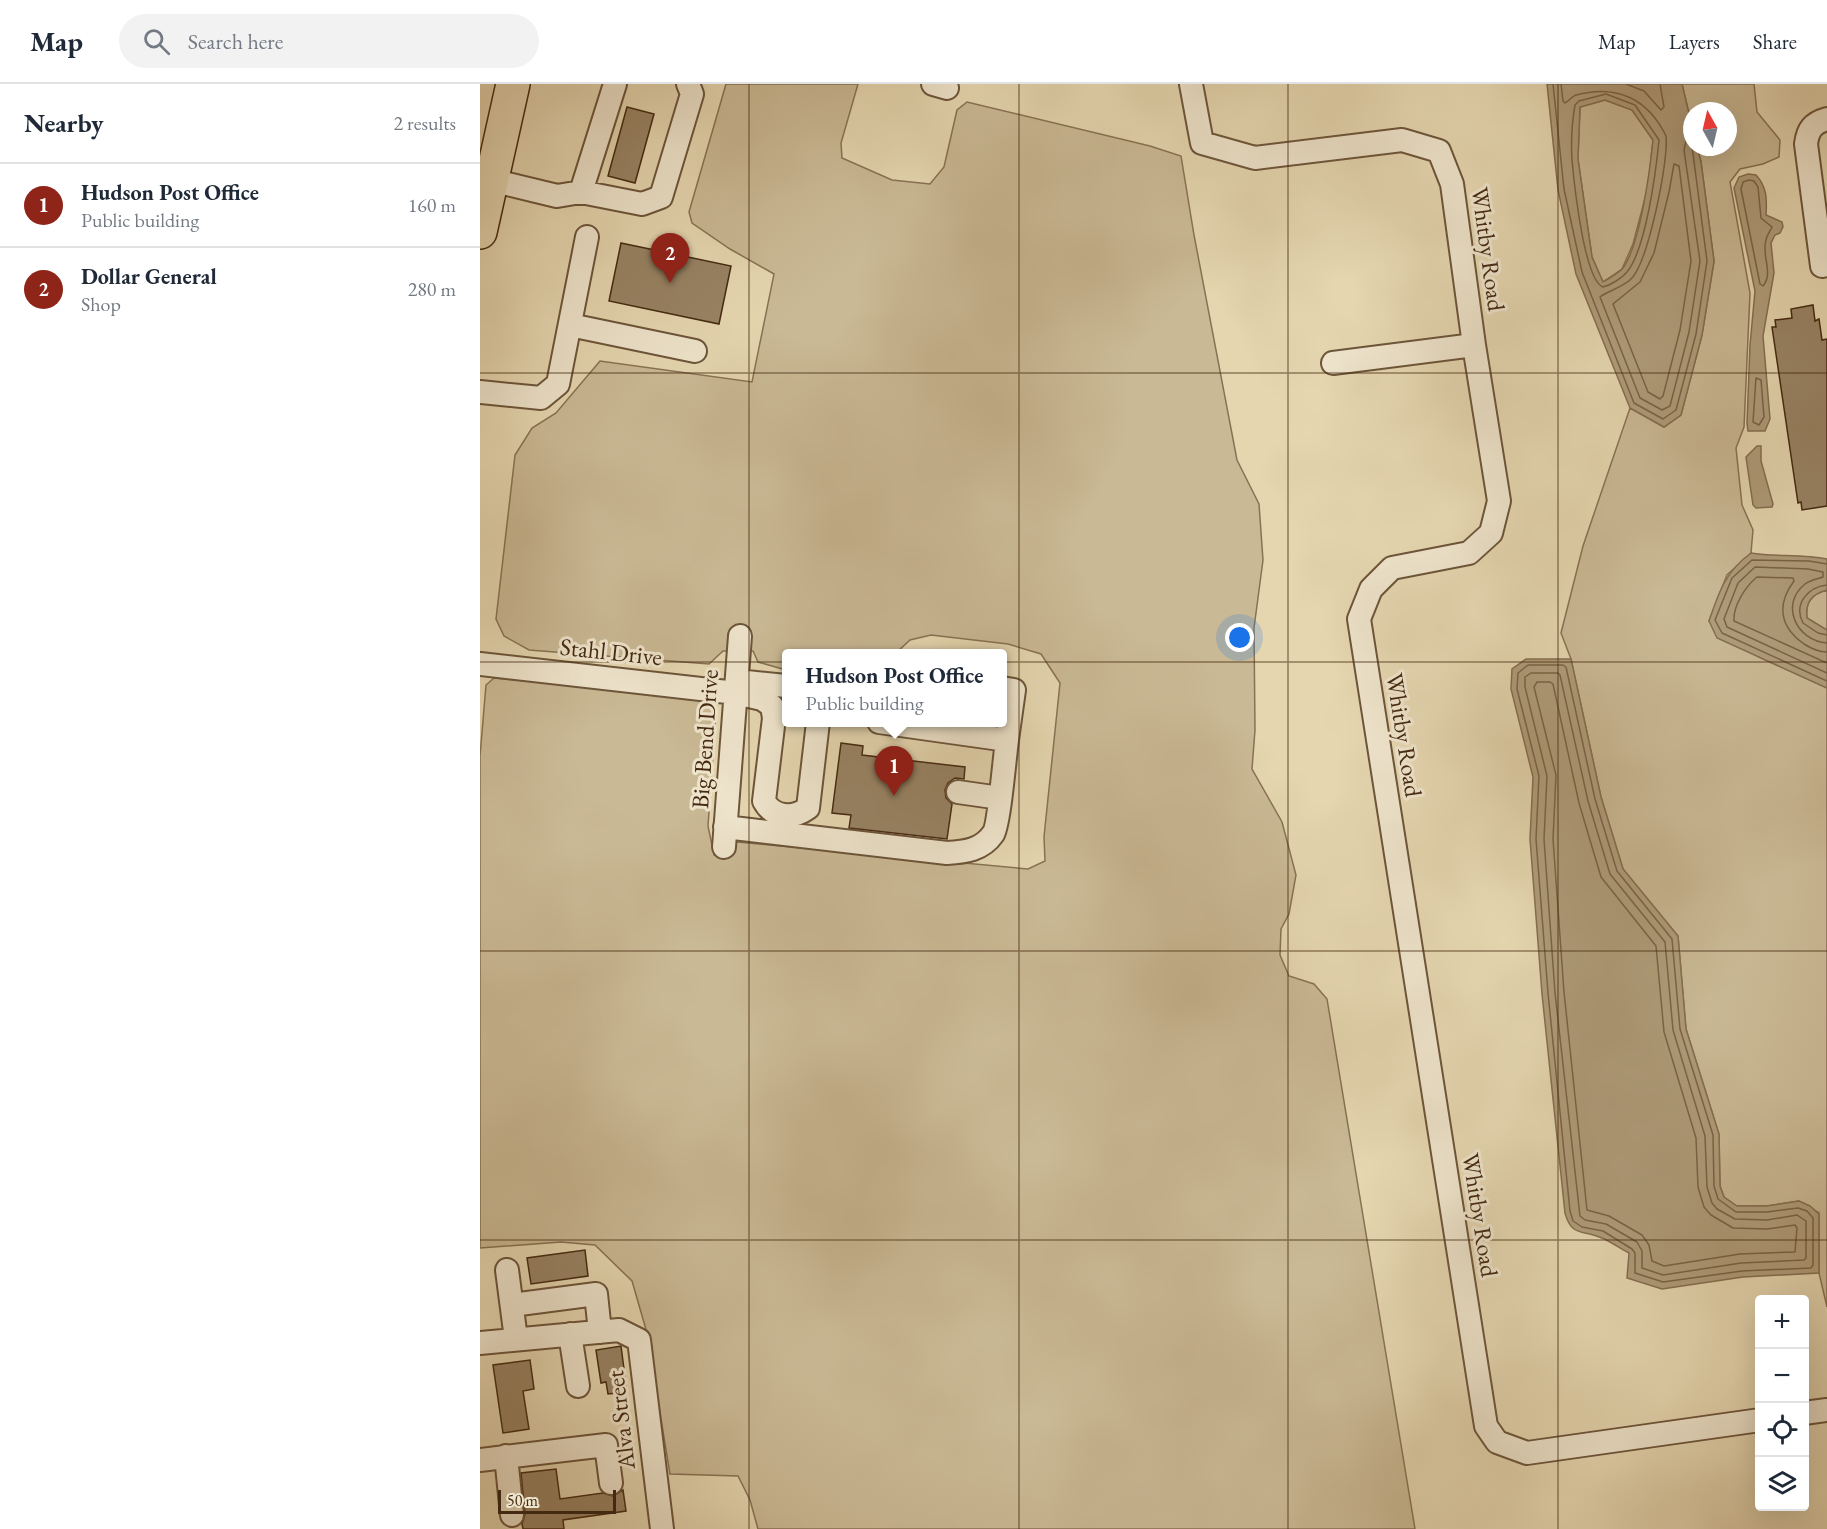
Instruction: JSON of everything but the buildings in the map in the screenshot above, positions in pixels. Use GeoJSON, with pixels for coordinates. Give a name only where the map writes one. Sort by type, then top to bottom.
{"type":"FeatureCollection","features":[{"type":"Feature","properties":{"kind":"highway"},"geometry":{"type":"LineString","coordinates":[[480,232],[513,84]]}},
{"type":"Feature","properties":{"kind":"street"},"geometry":{"type":"LineString","coordinates":[[581,192],[615,84]]}},
{"type":"Feature","properties":{"kind":"street"},"geometry":{"type":"LineString","coordinates":[[491,180],[557,196],[581,192],[642,204],[661,197],[692,94],[687,84]]}},
{"type":"Feature","properties":{"kind":"street","name":"Whitby Road"},"geometry":{"type":"LineString","coordinates":[[1191,84],[1202,143],[1255,158],[1402,140],[1439,152],[1452,184],[1474,345],[1499,501],[1491,533],[1468,553],[1392,568],[1371,589],[1359,619],[1486,1426],[1497,1442],[1527,1454],[1755,1420]]}},
{"type":"Feature","properties":{"kind":"street"},"geometry":{"type":"LineString","coordinates":[[1827,119],[1814,124],[1808,132],[1806,144],[1822,266],[1827,265]]}},
{"type":"Feature","properties":{"kind":"street"},"geometry":{"type":"LineString","coordinates":[[480,392],[541,398],[558,384],[587,237]]}},
{"type":"Feature","properties":{"kind":"street"},"geometry":{"type":"LineString","coordinates":[[570,325],[695,351]]}},
{"type":"Feature","properties":{"kind":"street"},"geometry":{"type":"LineString","coordinates":[[1333,363],[1474,345]]}},
{"type":"Feature","properties":{"kind":"street","name":"Big Bend Drive"},"geometry":{"type":"LineString","coordinates":[[740,636],[724,837],[947,853],[964,852],[983,843],[995,832],[1000,798]]}},
{"type":"Feature","properties":{"kind":"street","name":"Stahl Drive"},"geometry":{"type":"LineString","coordinates":[[480,664],[736,687],[762,699],[781,694]]}},
{"type":"Feature","properties":{"kind":"street"},"geometry":{"type":"LineString","coordinates":[[958,792],[1000,798],[1014,690],[1007,689]]}},
{"type":"Feature","properties":{"kind":"street"},"geometry":{"type":"LineString","coordinates":[[781,694],[774,718],[764,801],[768,808],[778,815],[801,814],[808,808],[818,727]]}},
{"type":"Feature","properties":{"kind":"street"},"geometry":{"type":"LineString","coordinates":[[918,727],[1007,740]]}},
{"type":"Feature","properties":{"kind":"street"},"geometry":{"type":"LineString","coordinates":[[507,1270],[516,1339]]}},
{"type":"Feature","properties":{"kind":"street"},"geometry":{"type":"LineString","coordinates":[[480,1343],[600,1332],[596,1294],[512,1305]]}},
{"type":"Feature","properties":{"kind":"street","name":"Alva Street"},"geometry":{"type":"LineString","coordinates":[[600,1332],[619,1330],[639,1340],[662,1529]]}},
{"type":"Feature","properties":{"kind":"street"},"geometry":{"type":"LineString","coordinates":[[570,1334],[578,1386]]}},
{"type":"Feature","properties":{"kind":"street"},"geometry":{"type":"LineString","coordinates":[[1809,1412],[1827,1410]]}},
{"type":"Feature","properties":{"kind":"street"},"geometry":{"type":"LineString","coordinates":[[480,1460],[606,1445],[611,1483]]}},
{"type":"Feature","properties":{"kind":"street"},"geometry":{"type":"LineString","coordinates":[[506,1456],[512,1515]]}},
{"type":"Feature","properties":{"kind":"shaded area"},"geometry":{"type":"Polygon","coordinates":[[[726,84],[858,84],[841,143],[842,158],[892,180],[930,184],[944,167],[957,110],[967,102],[1150,146],[1181,156],[1237,460],[1259,504],[1263,560],[1254,628],[1255,730],[1252,769],[1282,822],[1296,875],[1289,914],[1281,929],[1280,955],[1289,976],[1314,984],[1327,999],[1415,1529],[758,1529],[750,1500],[738,1476],[670,1474],[647,1333],[632,1281],[595,1245],[561,1242],[480,1248],[480,756],[486,685],[494,678],[701,698],[711,701],[716,712],[708,826],[714,855],[719,857],[737,842],[1028,869],[1045,861],[1044,837],[1060,683],[1041,654],[1008,644],[931,635],[910,640],[900,649],[782,649],[782,669],[758,662],[753,651],[723,651],[709,664],[529,650],[504,636],[496,619],[515,455],[532,428],[556,413],[600,361],[752,382],[774,274],[730,249],[692,223],[689,212],[726,84]]]}},
{"type":"Feature","properties":{"kind":"shaded area"},"geometry":{"type":"Polygon","coordinates":[[[1682,84],[1754,84],[1757,112],[1780,140],[1779,157],[1763,164],[1740,169],[1730,182],[1750,293],[1744,427],[1736,448],[1742,505],[1753,530],[1751,553],[1727,575],[1709,621],[1759,657],[1827,688],[1827,1307],[1819,1273],[1819,1213],[1799,1201],[1767,1206],[1736,1206],[1724,1197],[1720,1186],[1719,1134],[1686,1029],[1678,936],[1623,869],[1601,797],[1571,659],[1561,633],[1583,546],[1630,408],[1664,427],[1681,415],[1702,335],[1714,261],[1699,156],[1737,156],[1737,102],[1686,102],[1682,84]]]}},
{"type":"Feature","properties":{"kind":"shaded area"},"geometry":{"type":"Polygon","coordinates":[[[1605,100],[1632,110],[1653,140],[1648,187],[1633,244],[1622,269],[1603,282],[1592,257],[1578,159],[1580,107],[1605,100]]]}},
{"type":"Feature","properties":{"kind":"shaded area"},"geometry":{"type":"Polygon","coordinates":[[[1827,590],[1827,630],[1807,618],[1807,607],[1814,596],[1827,590]]]}},
{"type":"Feature","properties":{"kind":"water"},"geometry":{"type":"Polygon","coordinates":[[[1547,84],[1682,84],[1686,102],[1683,102],[1683,156],[1699,156],[1714,261],[1702,335],[1681,415],[1664,427],[1630,408],[1576,274],[1558,190],[1547,84]],[[1605,100],[1580,107],[1578,159],[1592,257],[1603,282],[1623,268],[1634,243],[1647,188],[1653,140],[1632,110],[1605,100]]]}},
{"type":"Feature","properties":{"kind":"water"},"geometry":{"type":"Polygon","coordinates":[[[1748,174],[1756,175],[1762,184],[1766,198],[1766,215],[1782,222],[1783,227],[1771,243],[1774,273],[1763,336],[1770,419],[1765,431],[1748,431],[1747,423],[1755,291],[1734,188],[1739,177],[1748,174]]]}},
{"type":"Feature","properties":{"kind":"water"},"geometry":{"type":"Polygon","coordinates":[[[1757,446],[1761,446],[1761,461],[1772,507],[1756,508],[1753,505],[1746,457],[1757,446]]]}},
{"type":"Feature","properties":{"kind":"water"},"geometry":{"type":"Polygon","coordinates":[[[1751,553],[1827,559],[1827,590],[1814,596],[1808,603],[1807,618],[1827,630],[1827,688],[1717,638],[1709,621],[1716,601],[1729,575],[1751,553]]]}},
{"type":"Feature","properties":{"kind":"water"},"geometry":{"type":"Polygon","coordinates":[[[1526,659],[1571,659],[1601,797],[1623,869],[1678,936],[1686,1029],[1719,1134],[1720,1186],[1724,1197],[1737,1206],[1767,1206],[1799,1201],[1810,1206],[1819,1214],[1819,1273],[1743,1277],[1662,1289],[1627,1278],[1629,1253],[1595,1235],[1575,1230],[1568,1221],[1565,1213],[1542,994],[1530,839],[1533,777],[1511,689],[1512,669],[1526,659]]]}},
{"type":"Feature","properties":{"kind":"place","name":"Dollar General"},"geometry":{"type":"Point","coordinates":[670,283]}},
{"type":"Feature","properties":{"kind":"place","name":"Hudson Post Office"},"geometry":{"type":"Point","coordinates":[894,796]}}]}
